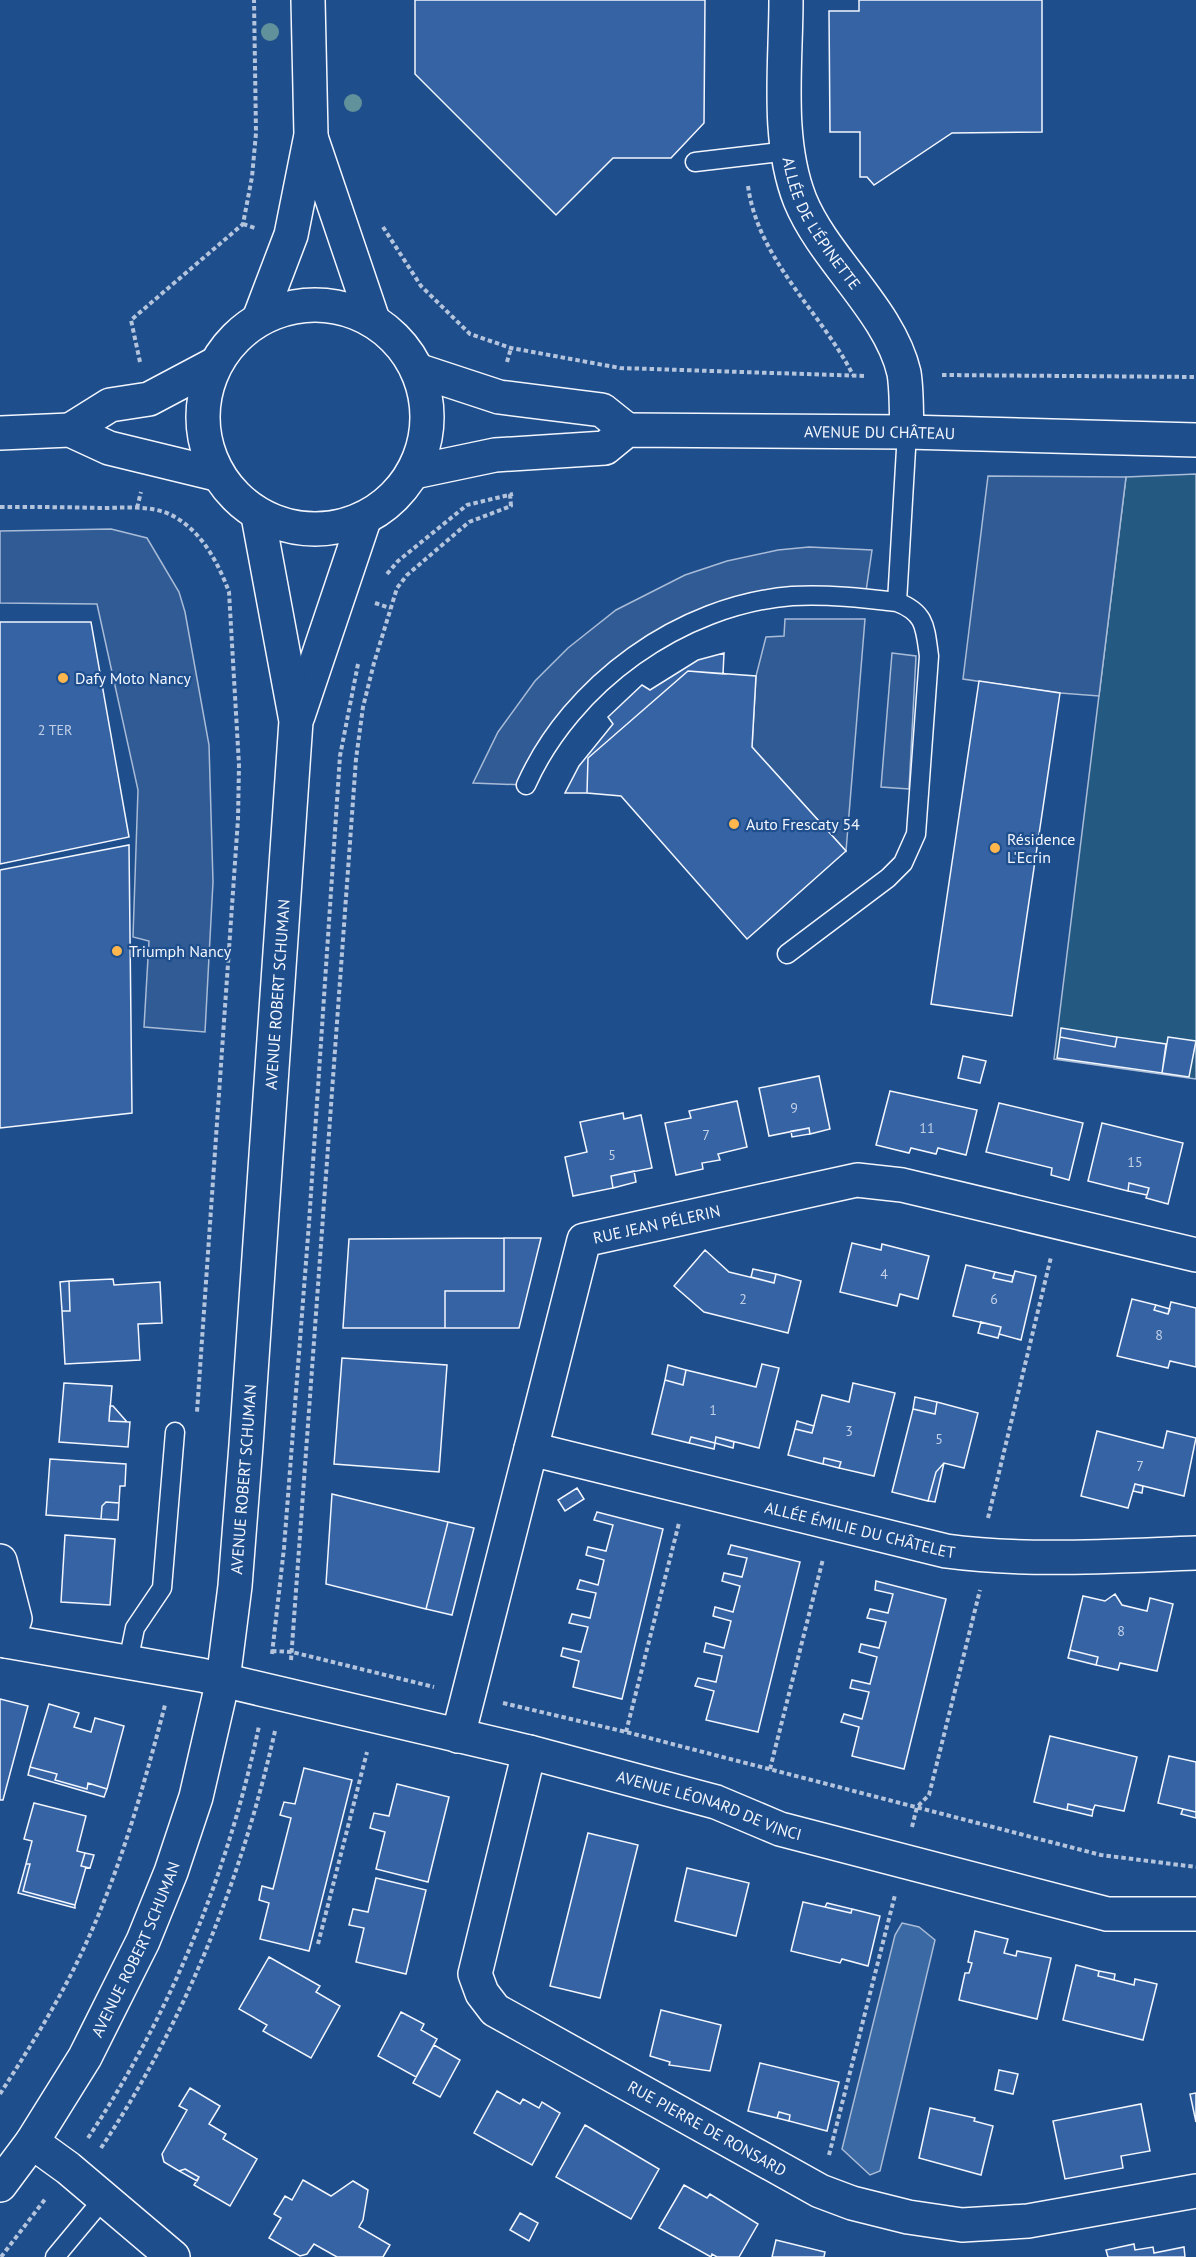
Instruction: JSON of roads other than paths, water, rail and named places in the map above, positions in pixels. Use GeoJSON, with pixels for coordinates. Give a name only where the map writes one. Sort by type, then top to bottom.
{"type":"FeatureCollection","features":[{"type":"Feature","properties":{"kind":"street"},"geometry":{"type":"LineString","coordinates":[[259,319],[291,235],[311,135],[308,0]]}},
{"type":"Feature","properties":{"kind":"street","name":"ALLÉE DE L'ÉPINETTE"},"geometry":{"type":"LineString","coordinates":[[786,0],[788,151],[800,200],[814,226],[892,340],[904,374],[907,432]]}},
{"type":"Feature","properties":{"kind":"street"},"geometry":{"type":"LineString","coordinates":[[311,135],[373,320]]}},
{"type":"Feature","properties":{"kind":"street"},"geometry":{"type":"LineString","coordinates":[[304,305],[327,305],[351,310],[373,320],[406,350],[417,370],[427,404],[426,439],[414,472],[384,507],[364,520],[329,530],[292,529],[258,516],[234,498],[216,474],[203,438],[203,400],[215,364],[234,338],[259,319],[281,309],[304,305]]}},
{"type":"Feature","properties":{"kind":"street"},"geometry":{"type":"LineString","coordinates":[[70,430],[110,405],[149,399],[215,364]]}},
{"type":"Feature","properties":{"kind":"street"},"geometry":{"type":"LineString","coordinates":[[414,472],[495,454],[604,448],[627,430],[602,410],[499,397],[417,370]]}},
{"type":"Feature","properties":{"kind":"street"},"geometry":{"type":"LineString","coordinates":[[0,433],[70,430],[109,448],[216,474]]}},
{"type":"Feature","properties":{"kind":"street","name":"AVENUE DU CHÂTEAU"},"geometry":{"type":"LineString","coordinates":[[627,430],[907,432],[1196,440]]}},
{"type":"Feature","properties":{"kind":"street","name":"AVENUE ROBERT SCHUMAN"},"geometry":{"type":"LineString","coordinates":[[0,2185],[32,2142],[85,2057],[143,1941],[171,1872],[196,1797],[223,1680],[235,1586],[246,1445],[296,721],[258,516]]}},
{"type":"Feature","properties":{"kind":"street","name":"AVENUE ROBERT SCHUMAN"},"geometry":{"type":"LineString","coordinates":[[296,721],[364,520]]}},
{"type":"Feature","properties":{"kind":"street","name":"RUE JEAN PÉLERIN"},"geometry":{"type":"LineString","coordinates":[[458,1736],[584,1240],[857,1180],[902,1185],[1196,1255]]}},
{"type":"Feature","properties":{"kind":"street","name":"ALLÉE ÉMILIE DU CHÂTELET"},"geometry":{"type":"LineString","coordinates":[[531,1449],[946,1551],[985,1556],[1067,1558],[1196,1553]]}},
{"type":"Feature","properties":{"kind":"street"},"geometry":{"type":"LineString","coordinates":[[0,1561],[15,1619],[3,1640]]}},
{"type":"Feature","properties":{"kind":"street","name":"AVENUE LÉONARD DE VINCI"},"geometry":{"type":"LineString","coordinates":[[3,1640],[223,1680],[529,1752],[716,1802],[780,1828],[1107,1914],[1196,1914]]}},
{"type":"Feature","properties":{"kind":"street","name":"RUE PIERRE DE RONSARD"},"geometry":{"type":"LineString","coordinates":[[529,1752],[475,1974],[482,1993],[495,2010],[513,2022],[820,2191],[852,2203],[908,2217],[962,2225],[1028,2221],[1196,2191]]}},
{"type":"Feature","properties":{"kind":"street"},"geometry":{"type":"LineString","coordinates":[[32,2142],[104,2198],[173,2257]]}},
{"type":"Feature","properties":{"kind":"lane"},"geometry":{"type":"LineString","coordinates":[[694,162],[788,151]]}},
{"type":"Feature","properties":{"kind":"lane"},"geometry":{"type":"LineString","coordinates":[[897,602],[907,432]]}},
{"type":"Feature","properties":{"kind":"lane"},"geometry":{"type":"LineString","coordinates":[[526,785],[537,760],[564,719],[611,675],[640,652],[669,634],[721,613],[770,599],[824,596],[897,602],[910,607],[918,614],[925,627],[929,656],[916,834],[912,847],[903,863],[888,878],[787,954]]}},
{"type":"Feature","properties":{"kind":"lane"},"geometry":{"type":"LineString","coordinates":[[128,1662],[135,1628],[162,1588],[175,1432]]}},
{"type":"Feature","properties":{"kind":"lane"},"geometry":{"type":"LineString","coordinates":[[55,2257],[104,2198]]}},
{"type":"Feature","properties":{"kind":"place","name":"Dafy Moto Nancy"},"geometry":{"type":"Point","coordinates":[63,678]}},
{"type":"Feature","properties":{"kind":"place","name":"Auto Frescaty 54"},"geometry":{"type":"Point","coordinates":[734,824]}},
{"type":"Feature","properties":{"kind":"place","name":"Résidence L'Ecrin"},"geometry":{"type":"Point","coordinates":[995,848]}},
{"type":"Feature","properties":{"kind":"place","name":"Triumph Nancy"},"geometry":{"type":"Point","coordinates":[117,951]}}]}
